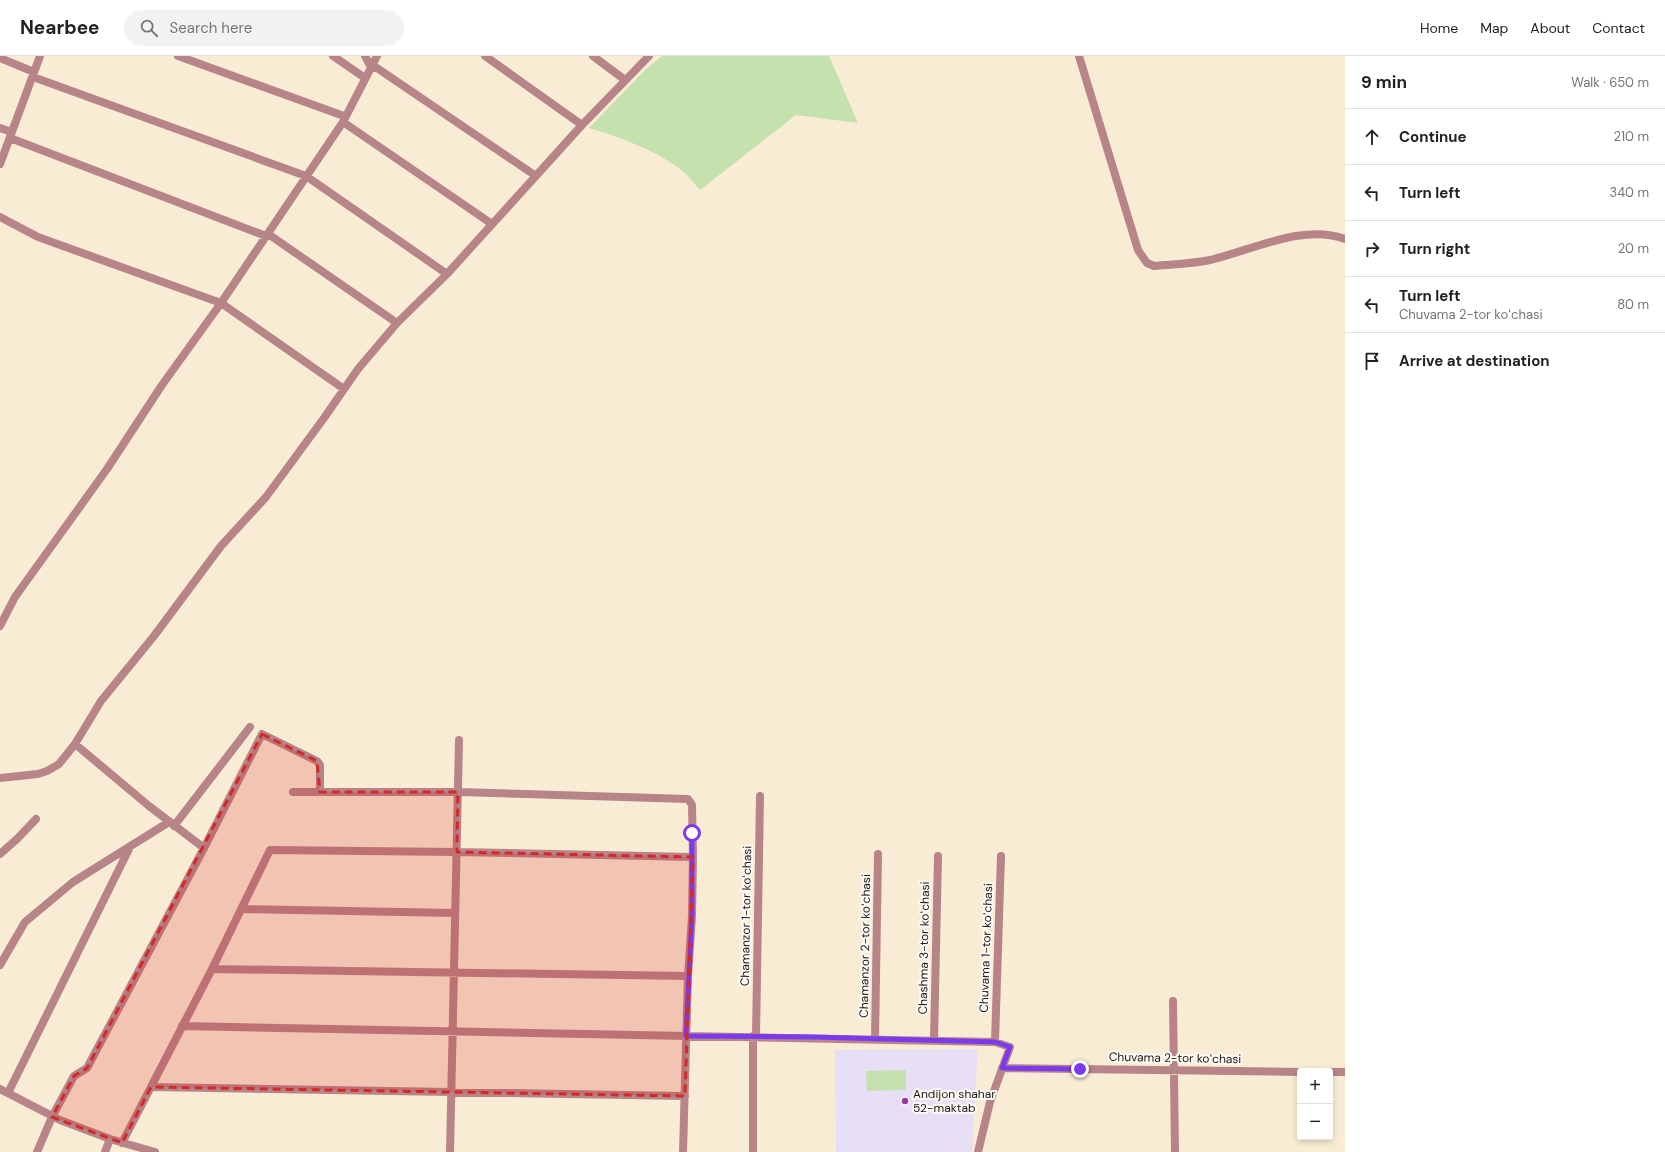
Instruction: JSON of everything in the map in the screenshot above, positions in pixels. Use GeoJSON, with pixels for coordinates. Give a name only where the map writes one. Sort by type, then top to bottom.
{"type":"FeatureCollection","features":[{"type":"Feature","properties":{"kind":"street"},"geometry":{"type":"LineString","coordinates":[[0,164],[40,56]]}},
{"type":"Feature","properties":{"kind":"street"},"geometry":{"type":"LineString","coordinates":[[178,56],[344,119],[492,224]]}},
{"type":"Feature","properties":{"kind":"street"},"geometry":{"type":"LineString","coordinates":[[333,56],[365,78]]}},
{"type":"Feature","properties":{"kind":"street"},"geometry":{"type":"LineString","coordinates":[[365,56],[371,67]]}},
{"type":"Feature","properties":{"kind":"street"},"geometry":{"type":"LineString","coordinates":[[0,626],[15,597],[107,469],[162,385],[221,303],[344,119],[377,56]]}},
{"type":"Feature","properties":{"kind":"street"},"geometry":{"type":"LineString","coordinates":[[485,56],[582,125]]}},
{"type":"Feature","properties":{"kind":"street"},"geometry":{"type":"LineString","coordinates":[[593,56],[625,80]]}},
{"type":"Feature","properties":{"kind":"street"},"geometry":{"type":"LineString","coordinates":[[0,778],[47,771],[59,764],[75,744],[101,701],[154,636],[221,546],[270,491],[358,369],[398,323],[446,274],[582,125],[648,56]]}},
{"type":"Feature","properties":{"kind":"street"},"geometry":{"type":"LineString","coordinates":[[1079,56],[1138,250],[1147,263],[1154,266],[1209,260],[1261,244],[1300,235],[1339,236],[1345,239]]}},
{"type":"Feature","properties":{"kind":"street"},"geometry":{"type":"LineString","coordinates":[[0,58],[34,74],[306,176],[446,274]]}},
{"type":"Feature","properties":{"kind":"street"},"geometry":{"type":"LineString","coordinates":[[371,67],[377,68],[536,176]]}},
{"type":"Feature","properties":{"kind":"street"},"geometry":{"type":"LineString","coordinates":[[0,128],[11,135],[266,236],[271,236],[398,323]]}},
{"type":"Feature","properties":{"kind":"street"},"geometry":{"type":"LineString","coordinates":[[0,217],[38,236],[221,303],[344,388]]}},
{"type":"Feature","properties":{"kind":"street"},"geometry":{"type":"LineString","coordinates":[[0,965],[25,922],[73,882],[130,847],[172,824],[250,727]]}},
{"type":"Feature","properties":{"kind":"street"},"geometry":{"type":"LineString","coordinates":[[37,1152],[52,1117],[74,1076],[87,1068],[204,848],[262,734],[317,761],[320,765],[320,792]]}},
{"type":"Feature","properties":{"kind":"street"},"geometry":{"type":"LineString","coordinates":[[450,1152],[455,913],[458,852],[459,740]]}},
{"type":"Feature","properties":{"kind":"street"},"geometry":{"type":"LineString","coordinates":[[75,744],[172,824],[204,848]]}},
{"type":"Feature","properties":{"kind":"street"},"geometry":{"type":"LineString","coordinates":[[293,792],[458,792],[688,799],[692,805],[693,857],[683,1152]]}},
{"type":"Feature","properties":{"kind":"street","name":"Chamanzor 1-tor koʻchasi"},"geometry":{"type":"LineString","coordinates":[[753,1152],[754,1036],[760,796]]}},
{"type":"Feature","properties":{"kind":"street"},"geometry":{"type":"LineString","coordinates":[[0,854],[36,819]]}},
{"type":"Feature","properties":{"kind":"street"},"geometry":{"type":"LineString","coordinates":[[130,847],[4,1091],[52,1117],[110,1139],[155,1152]]}},
{"type":"Feature","properties":{"kind":"street"},"geometry":{"type":"LineString","coordinates":[[122,1143],[212,968],[270,850],[693,857]]}},
{"type":"Feature","properties":{"kind":"street","name":"Chamanzor 2-tor koʻchasi"},"geometry":{"type":"LineString","coordinates":[[875,1039],[878,854]]}},
{"type":"Feature","properties":{"kind":"street","name":"Chashma 3-tor koʻchasi"},"geometry":{"type":"LineString","coordinates":[[934,1040],[938,856]]}},
{"type":"Feature","properties":{"kind":"street","name":"Chuvama 1-tor koʻchasi"},"geometry":{"type":"LineString","coordinates":[[995,1042],[1001,856]]}},
{"type":"Feature","properties":{"kind":"street"},"geometry":{"type":"LineString","coordinates":[[241,909],[455,913]]}},
{"type":"Feature","properties":{"kind":"street"},"geometry":{"type":"LineString","coordinates":[[212,968],[688,976]]}},
{"type":"Feature","properties":{"kind":"street"},"geometry":{"type":"LineString","coordinates":[[1173,1001],[1175,1152]]}},
{"type":"Feature","properties":{"kind":"street"},"geometry":{"type":"LineString","coordinates":[[182,1026],[453,1032],[754,1036],[995,1042],[1010,1047],[990,1102],[978,1152]]}},
{"type":"Feature","properties":{"kind":"street","name":"Chuvama 2-tor koʻchasi"},"geometry":{"type":"LineString","coordinates":[[1002,1068],[1297,1072]]}},
{"type":"Feature","properties":{"kind":"street"},"geometry":{"type":"LineString","coordinates":[[1333,1072],[1345,1072]]}},
{"type":"Feature","properties":{"kind":"street"},"geometry":{"type":"LineString","coordinates":[[151,1087],[685,1096]]}},
{"type":"Feature","properties":{"kind":"street"},"geometry":{"type":"LineString","coordinates":[[105,1152],[110,1139]]}},
{"type":"Feature","properties":{"kind":"highlighted area"},"geometry":{"type":"Polygon","coordinates":[[[262,734],[317,761],[320,792],[458,792],[457,852],[693,857],[685,1096],[151,1087],[122,1143],[52,1117],[74,1076],[87,1068],[262,734]]]}},
{"type":"Feature","properties":{"kind":"shaded area","name":"Andijon shahar 52-maktab"},"geometry":{"type":"Polygon","coordinates":[[[978,1049],[972,1152],[836,1152],[835,1050],[978,1049]]]}},
{"type":"Feature","properties":{"kind":"green space"},"geometry":{"type":"Polygon","coordinates":[[[662,56],[829,56],[858,123],[796,115],[700,190],[679,168],[645,148],[589,128],[644,71],[662,56]]]}},
{"type":"Feature","properties":{"kind":"green space"},"geometry":{"type":"Polygon","coordinates":[[[906,1070],[906,1090],[867,1091],[866,1071],[906,1070]]]}},
{"type":"Feature","properties":{"kind":"place","name":"Andijon shahar 52-maktab"},"geometry":{"type":"Point","coordinates":[905,1101]}},
{"type":"Feature","properties":{"kind":"route"},"geometry":{"type":"LineString","coordinates":[[692,833],[692,916],[686,1036],[812,1037],[995,1042],[1010,1047],[1002,1068],[1080,1069]]}}]}
